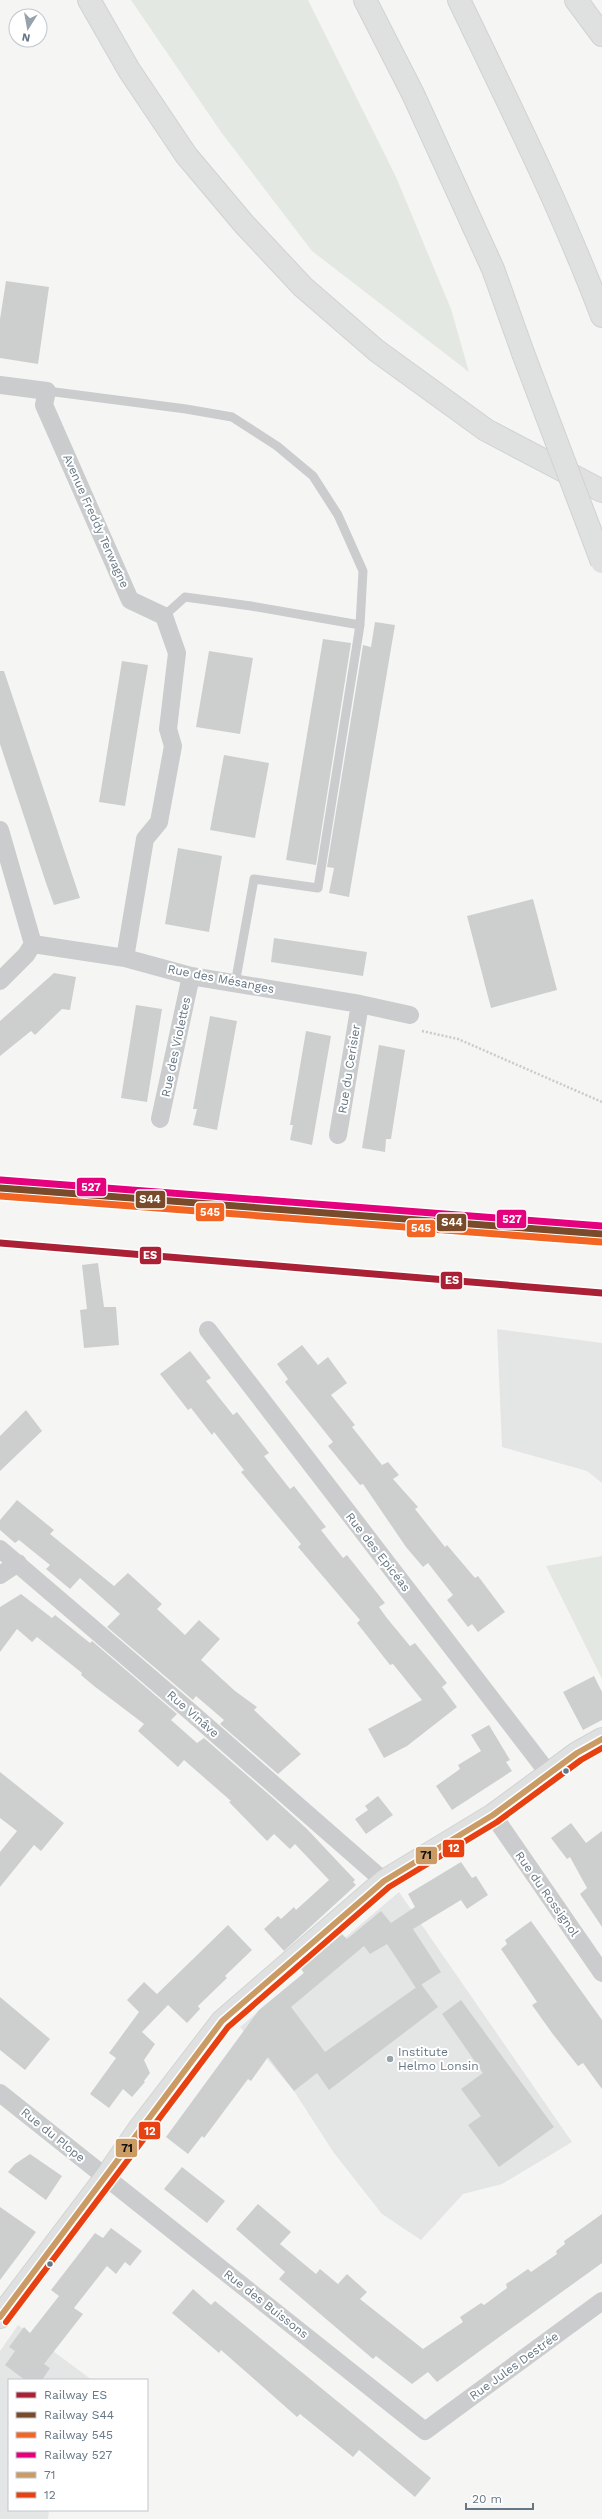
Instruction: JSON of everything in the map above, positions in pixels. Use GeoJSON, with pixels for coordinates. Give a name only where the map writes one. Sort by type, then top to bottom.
{"type":"FeatureCollection","features":[{"type":"Feature","properties":{"kind":"main road"},"geometry":{"type":"LineString","coordinates":[[89,0],[129,70],[186,155],[244,224],[303,287],[377,352],[486,430],[602,491]]}},
{"type":"Feature","properties":{"kind":"main road"},"geometry":{"type":"LineString","coordinates":[[365,0],[413,94],[493,269],[602,562]]}},
{"type":"Feature","properties":{"kind":"main road"},"geometry":{"type":"LineString","coordinates":[[459,0],[533,154],[585,272],[602,316]]}},
{"type":"Feature","properties":{"kind":"main road"},"geometry":{"type":"LineString","coordinates":[[576,0],[602,35]]}},
{"type":"Feature","properties":{"kind":"main road"},"geometry":{"type":"LineString","coordinates":[[0,2317],[106,2177],[138,2129],[222,2021],[384,1881],[493,1815],[577,1752],[602,1739]]}},
{"type":"Feature","properties":{"kind":"street"},"geometry":{"type":"LineString","coordinates":[[0,385],[47,391]]}},
{"type":"Feature","properties":{"kind":"street","name":"Avenue Freddy Terwagne"},"geometry":{"type":"LineString","coordinates":[[47,391],[44,405],[130,600],[164,616]]}},
{"type":"Feature","properties":{"kind":"street"},"geometry":{"type":"LineString","coordinates":[[125,958],[145,839],[159,822],[173,746],[168,729],[177,653],[164,616]]}},
{"type":"Feature","properties":{"kind":"street"},"geometry":{"type":"LineString","coordinates":[[0,830],[33,944],[26,955],[0,981]]}},
{"type":"Feature","properties":{"kind":"street","name":"Rue des Mésanges"},"geometry":{"type":"LineString","coordinates":[[33,944],[125,958],[191,976],[360,1004],[410,1015]]}},
{"type":"Feature","properties":{"kind":"street","name":"Rue des Violettes"},"geometry":{"type":"LineString","coordinates":[[160,1119],[191,976]]}},
{"type":"Feature","properties":{"kind":"street","name":"Rue du Cerisier"},"geometry":{"type":"LineString","coordinates":[[338,1135],[360,1004]]}},
{"type":"Feature","properties":{"kind":"street","name":"Rue des Epicéas"},"geometry":{"type":"LineString","coordinates":[[208,1330],[549,1774]]}},
{"type":"Feature","properties":{"kind":"street","name":"Rue Vinâve"},"geometry":{"type":"LineString","coordinates":[[0,1549],[384,1881]]}},
{"type":"Feature","properties":{"kind":"street"},"geometry":{"type":"LineString","coordinates":[[0,1575],[18,1563]]}},
{"type":"Feature","properties":{"kind":"street","name":"Rue du Rossignol"},"geometry":{"type":"LineString","coordinates":[[493,1815],[602,1973]]}},
{"type":"Feature","properties":{"kind":"street","name":"Rue du Plope"},"geometry":{"type":"LineString","coordinates":[[0,2093],[106,2177]]}},
{"type":"Feature","properties":{"kind":"street","name":"Rue des Buissons"},"geometry":{"type":"LineString","coordinates":[[106,2177],[425,2431]]}},
{"type":"Feature","properties":{"kind":"street","name":"Rue Jules Destrée"},"geometry":{"type":"LineString","coordinates":[[425,2431],[602,2301]]}},
{"type":"Feature","properties":{"kind":"lane"},"geometry":{"type":"LineString","coordinates":[[47,391],[186,409],[232,417],[277,446],[313,476],[338,515],[363,571],[360,625],[318,888],[254,879],[235,984]]}},
{"type":"Feature","properties":{"kind":"lane"},"geometry":{"type":"LineString","coordinates":[[164,616],[185,597],[251,606],[360,625]]}},
{"type":"Feature","properties":{"kind":"path"},"geometry":{"type":"LineString","coordinates":[[410,1015],[418,1030],[458,1039],[602,1102]]}},
{"type":"Feature","properties":{"kind":"shaded area"},"geometry":{"type":"Polygon","coordinates":[[[131,0],[308,0],[396,177],[451,309],[469,372],[312,251],[221,132],[131,0]]]}},
{"type":"Feature","properties":{"kind":"shaded area"},"geometry":{"type":"Polygon","coordinates":[[[497,1329],[602,1343],[602,1483],[587,1471],[502,1447],[497,1329]]]}},
{"type":"Feature","properties":{"kind":"shaded area"},"geometry":{"type":"Polygon","coordinates":[[[602,1556],[602,1679],[546,1566],[602,1556]]]}},
{"type":"Feature","properties":{"kind":"shaded area","name":"Institute Helmo Lonsin"},"geometry":{"type":"Polygon","coordinates":[[[399,1892],[572,2142],[502,2184],[463,2194],[421,2240],[382,2214],[334,2153],[294,2091],[240,2027],[399,1892]]]}},
{"type":"Feature","properties":{"kind":"shaded area"},"geometry":{"type":"Polygon","coordinates":[[[18,2325],[91,2379],[8,2379],[8,2511],[49,2511],[48,2519],[0,2519],[0,2351],[18,2325]]]}},
{"type":"Feature","properties":{"kind":"building"},"geometry":{"type":"Polygon","coordinates":[[[6,281],[49,287],[38,364],[0,358],[0,319],[6,281]]]}},
{"type":"Feature","properties":{"kind":"building"},"geometry":{"type":"Polygon","coordinates":[[[375,622],[395,625],[349,897],[329,893],[334,868],[327,867],[363,645],[371,647],[375,622]]]}},
{"type":"Feature","properties":{"kind":"building"},"geometry":{"type":"Polygon","coordinates":[[[323,639],[351,643],[316,865],[286,860],[323,639]]]}},
{"type":"Feature","properties":{"kind":"building"},"geometry":{"type":"Polygon","coordinates":[[[209,651],[253,658],[240,734],[196,727],[209,651]]]}},
{"type":"Feature","properties":{"kind":"building"},"geometry":{"type":"Polygon","coordinates":[[[122,661],[148,665],[125,806],[99,802],[122,661]]]}},
{"type":"Feature","properties":{"kind":"building"},"geometry":{"type":"Polygon","coordinates":[[[0,671],[4,671],[80,898],[54,905],[46,883],[0,744],[0,671]]]}},
{"type":"Feature","properties":{"kind":"building"},"geometry":{"type":"Polygon","coordinates":[[[224,755],[269,763],[255,838],[210,830],[224,755]]]}},
{"type":"Feature","properties":{"kind":"building"},"geometry":{"type":"Polygon","coordinates":[[[178,848],[222,856],[209,932],[165,924],[178,848]]]}},
{"type":"Feature","properties":{"kind":"building"},"geometry":{"type":"Polygon","coordinates":[[[533,899],[557,990],[491,1008],[467,916],[533,899]]]}},
{"type":"Feature","properties":{"kind":"building"},"geometry":{"type":"Polygon","coordinates":[[[274,938],[367,952],[363,976],[271,962],[274,938]]]}},
{"type":"Feature","properties":{"kind":"building"},"geometry":{"type":"Polygon","coordinates":[[[54,973],[76,977],[70,1010],[62,1009],[35,1035],[31,1031],[0,1056],[0,1021],[54,973]]]}},
{"type":"Feature","properties":{"kind":"building"},"geometry":{"type":"Polygon","coordinates":[[[136,1005],[162,1009],[147,1102],[121,1098],[136,1005]]]}},
{"type":"Feature","properties":{"kind":"building"},"geometry":{"type":"Polygon","coordinates":[[[210,1016],[237,1021],[217,1130],[193,1125],[197,1109],[193,1109],[210,1016]]]}},
{"type":"Feature","properties":{"kind":"building"},"geometry":{"type":"Polygon","coordinates":[[[306,1031],[331,1036],[312,1145],[290,1140],[293,1125],[290,1125],[306,1031]]]}},
{"type":"Feature","properties":{"kind":"building"},"geometry":{"type":"Polygon","coordinates":[[[379,1045],[405,1050],[391,1139],[386,1139],[385,1152],[362,1148],[379,1045]]]}},
{"type":"Feature","properties":{"kind":"building"},"geometry":{"type":"Polygon","coordinates":[[[98,1263],[104,1307],[116,1307],[119,1345],[84,1348],[80,1310],[87,1309],[82,1265],[98,1263]]]}},
{"type":"Feature","properties":{"kind":"building"},"geometry":{"type":"Polygon","coordinates":[[[302,1345],[318,1365],[328,1357],[347,1383],[331,1395],[355,1425],[352,1427],[382,1465],[388,1462],[399,1475],[393,1479],[418,1507],[415,1509],[445,1547],[447,1545],[475,1578],[478,1576],[505,1612],[478,1632],[472,1624],[468,1627],[447,1600],[453,1595],[428,1563],[423,1567],[406,1547],[363,1484],[360,1485],[328,1446],[333,1442],[285,1382],[288,1379],[277,1364],[302,1345]]]}},
{"type":"Feature","properties":{"kind":"building"},"geometry":{"type":"Polygon","coordinates":[[[190,1351],[211,1378],[206,1381],[233,1415],[237,1412],[269,1453],[264,1456],[290,1489],[294,1486],[326,1527],[321,1530],[343,1558],[347,1555],[385,1603],[379,1607],[386,1617],[410,1646],[415,1643],[447,1683],[442,1687],[457,1707],[407,1746],[384,1758],[368,1729],[422,1700],[393,1664],[390,1665],[357,1623],[360,1620],[298,1547],[301,1544],[241,1472],[244,1470],[214,1432],[212,1435],[191,1408],[188,1410],[160,1374],[190,1351]]]}},
{"type":"Feature","properties":{"kind":"building"},"geometry":{"type":"Polygon","coordinates":[[[26,1410],[42,1431],[0,1471],[0,1436],[26,1410]]]}},
{"type":"Feature","properties":{"kind":"building"},"geometry":{"type":"Polygon","coordinates":[[[17,1500],[54,1530],[50,1534],[114,1586],[128,1573],[162,1604],[157,1609],[185,1635],[199,1620],[220,1639],[201,1660],[235,1691],[257,1707],[254,1710],[301,1754],[278,1774],[220,1724],[224,1720],[196,1696],[193,1700],[107,1627],[120,1614],[80,1578],[70,1589],[46,1569],[50,1565],[19,1540],[15,1543],[0,1530],[0,1520],[17,1500]]]}},
{"type":"Feature","properties":{"kind":"building"},"geometry":{"type":"Polygon","coordinates":[[[21,1594],[52,1618],[55,1615],[90,1643],[92,1641],[177,1714],[171,1720],[197,1743],[204,1738],[273,1798],[307,1829],[355,1880],[353,1882],[356,1885],[284,1951],[264,1929],[278,1916],[281,1919],[294,1907],[296,1910],[329,1880],[295,1844],[290,1849],[274,1834],[267,1841],[229,1802],[231,1801],[184,1760],[178,1767],[138,1731],[144,1724],[94,1686],[81,1675],[82,1673],[37,1637],[32,1642],[17,1629],[0,1652],[0,1607],[21,1594]]]}},
{"type":"Feature","properties":{"kind":"building"},"geometry":{"type":"Polygon","coordinates":[[[594,1676],[602,1692],[602,1720],[583,1730],[563,1692],[594,1676]]]}},
{"type":"Feature","properties":{"kind":"building"},"geometry":{"type":"Polygon","coordinates":[[[489,1725],[510,1760],[506,1762],[512,1771],[452,1810],[436,1786],[460,1769],[458,1765],[481,1751],[471,1735],[489,1725]]]}},
{"type":"Feature","properties":{"kind":"building"},"geometry":{"type":"Polygon","coordinates":[[[0,1772],[64,1823],[41,1851],[34,1845],[0,1887],[0,1852],[17,1831],[0,1818],[0,1772]]]}},
{"type":"Feature","properties":{"kind":"building"},"geometry":{"type":"Polygon","coordinates":[[[378,1796],[393,1815],[366,1834],[355,1819],[368,1810],[365,1806],[378,1796]]]}},
{"type":"Feature","properties":{"kind":"building"},"geometry":{"type":"Polygon","coordinates":[[[571,1823],[586,1843],[602,1831],[602,1927],[580,1894],[587,1888],[570,1857],[567,1859],[551,1838],[571,1823]]]}},
{"type":"Feature","properties":{"kind":"building"},"geometry":{"type":"Polygon","coordinates":[[[461,1862],[472,1878],[476,1876],[488,1895],[467,1909],[461,1900],[413,1929],[441,1972],[421,1985],[438,2007],[329,2090],[317,2073],[294,2091],[268,2057],[251,2081],[248,2079],[204,2138],[202,2136],[188,2154],[166,2137],[259,2010],[304,1973],[301,1969],[342,1934],[347,1939],[381,1911],[391,1923],[415,1907],[408,1894],[461,1862]],[[387,1944],[370,1954],[364,1946],[291,2007],[325,2052],[416,1988],[387,1944]]]}},
{"type":"Feature","properties":{"kind":"building"},"geometry":{"type":"Polygon","coordinates":[[[531,1921],[602,2020],[602,2089],[583,2063],[578,2066],[552,2033],[532,2005],[537,2002],[501,1949],[507,1944],[505,1940],[531,1921]]]}},
{"type":"Feature","properties":{"kind":"building"},"geometry":{"type":"Polygon","coordinates":[[[228,1925],[252,1950],[225,1976],[227,1978],[198,2006],[200,2009],[187,2023],[168,2005],[142,2032],[155,2044],[144,2060],[150,2073],[144,2081],[145,2082],[132,2097],[123,2089],[109,2108],[90,2094],[116,2058],[109,2053],[139,2012],[127,2000],[144,1982],[157,1994],[228,1925]]]}},
{"type":"Feature","properties":{"kind":"building"},"geometry":{"type":"Polygon","coordinates":[[[0,1997],[50,2039],[25,2070],[0,2050],[0,1997]]]}},
{"type":"Feature","properties":{"kind":"building"},"geometry":{"type":"Polygon","coordinates":[[[461,2000],[554,2127],[499,2167],[468,2125],[481,2116],[461,2089],[483,2073],[442,2014],[461,2000]]]}},
{"type":"Feature","properties":{"kind":"building"},"geometry":{"type":"Polygon","coordinates":[[[30,2154],[62,2176],[46,2200],[8,2172],[15,2164],[30,2154]]]}},
{"type":"Feature","properties":{"kind":"building"},"geometry":{"type":"Polygon","coordinates":[[[182,2167],[225,2201],[207,2223],[164,2189],[182,2167]]]}},
{"type":"Feature","properties":{"kind":"building"},"geometry":{"type":"Polygon","coordinates":[[[258,2204],[291,2232],[280,2244],[316,2274],[320,2269],[338,2284],[347,2274],[367,2292],[360,2299],[423,2349],[463,2322],[460,2317],[481,2303],[484,2305],[507,2288],[506,2284],[528,2269],[531,2272],[557,2254],[556,2251],[565,2244],[564,2241],[602,2214],[602,2263],[437,2382],[428,2372],[412,2384],[376,2356],[373,2359],[279,2279],[285,2272],[236,2229],[258,2204]]]}},
{"type":"Feature","properties":{"kind":"building"},"geometry":{"type":"Polygon","coordinates":[[[0,2207],[36,2232],[0,2280],[0,2207]]]}},
{"type":"Feature","properties":{"kind":"building"},"geometry":{"type":"Polygon","coordinates":[[[111,2228],[142,2251],[130,2266],[125,2262],[116,2274],[107,2266],[74,2308],[83,2314],[44,2364],[50,2368],[43,2379],[24,2379],[5,2365],[15,2351],[9,2347],[24,2327],[30,2333],[59,2296],[51,2290],[95,2233],[103,2238],[111,2228]]]}},
{"type":"Feature","properties":{"kind":"building"},"geometry":{"type":"Polygon","coordinates":[[[193,2289],[211,2305],[215,2301],[431,2478],[415,2497],[359,2450],[353,2457],[300,2414],[297,2417],[221,2350],[219,2353],[172,2313],[193,2289]]]}},
{"type":"Feature","properties":{"kind":"rail line","name":"527"},"geometry":{"type":"LineString","coordinates":[[1,1180],[602,1226]]}},
{"type":"Feature","properties":{"kind":"rail line","name":"S44"},"geometry":{"type":"LineString","coordinates":[[0,1188],[602,1234]]}},
{"type":"Feature","properties":{"kind":"rail line","name":"545"},"geometry":{"type":"LineString","coordinates":[[0,1196],[601,1242]]}},
{"type":"Feature","properties":{"kind":"rail line","name":"ES"},"geometry":{"type":"LineString","coordinates":[[0,1243],[602,1293]]}},
{"type":"Feature","properties":{"kind":"transit line","name":"71"},"geometry":{"type":"LineString","coordinates":[[0,2317],[222,2021],[384,1881],[493,1815],[577,1753],[602,1739]]}},
{"type":"Feature","properties":{"kind":"transit line","name":"12"},"geometry":{"type":"LineString","coordinates":[[6,2322],[228,2027],[389,1887],[497,1822],[581,1760],[602,1748]]}},
{"type":"Feature","properties":{"kind":"place","name":"Institute Helmo Lonsin"},"geometry":{"type":"Point","coordinates":[390,2059]}}]}
